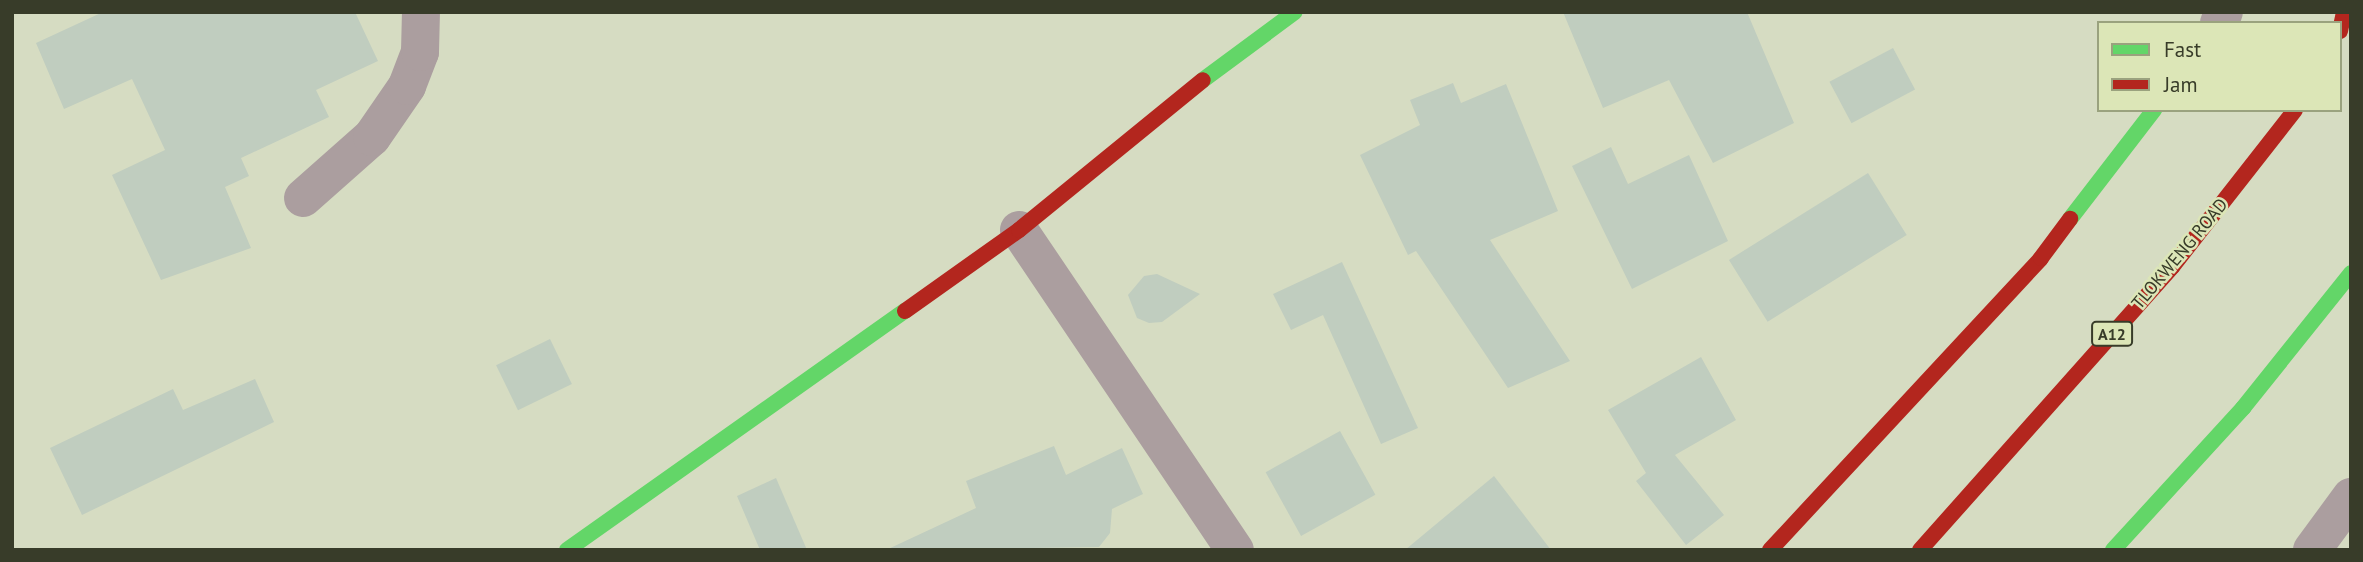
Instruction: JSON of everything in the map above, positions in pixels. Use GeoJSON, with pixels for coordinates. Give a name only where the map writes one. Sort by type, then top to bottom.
{"type":"FeatureCollection","features":[{"type":"Feature","properties":{"kind":"street"},"geometry":{"type":"LineString","coordinates":[[303,198],[372,136],[407,86],[420,52],[421,12]]}},
{"type":"Feature","properties":{"kind":"street"},"geometry":{"type":"LineString","coordinates":[[566,550],[1019,230],[1173,102],[1295,12]]}},
{"type":"Feature","properties":{"kind":"street"},"geometry":{"type":"LineString","coordinates":[[2344,12],[2346,39]]}},
{"type":"Feature","properties":{"kind":"street"},"geometry":{"type":"LineString","coordinates":[[1770,550],[2041,258],[2152,112]]}},
{"type":"Feature","properties":{"kind":"street","name":"TLOKWENG ROAD"},"geometry":{"type":"LineString","coordinates":[[1920,550],[2172,267],[2293,112]]}},
{"type":"Feature","properties":{"kind":"street"},"geometry":{"type":"LineString","coordinates":[[1019,230],[1235,550]]}},
{"type":"Feature","properties":{"kind":"street"},"geometry":{"type":"LineString","coordinates":[[2113,550],[2243,408],[2351,273]]}},
{"type":"Feature","properties":{"kind":"street"},"geometry":{"type":"LineString","coordinates":[[2312,550],[2351,497]]}},
{"type":"Feature","properties":{"kind":"building"},"geometry":{"type":"Polygon","coordinates":[[[103,12],[355,12],[378,61],[316,90],[329,117],[241,158],[249,176],[225,187],[251,248],[161,280],[112,175],[165,150],[132,79],[64,109],[36,43],[103,12]]]}},
{"type":"Feature","properties":{"kind":"building"},"geometry":{"type":"Polygon","coordinates":[[[1563,12],[1747,12],[1794,123],[1713,163],[1669,80],[1603,108],[1563,12]]]}},
{"type":"Feature","properties":{"kind":"building"},"geometry":{"type":"Polygon","coordinates":[[[1893,48],[1915,89],[1851,123],[1829,82],[1893,48]]]}},
{"type":"Feature","properties":{"kind":"building"},"geometry":{"type":"Polygon","coordinates":[[[1453,83],[1461,103],[1506,84],[1558,211],[1490,240],[1570,361],[1508,388],[1416,251],[1408,255],[1360,155],[1420,125],[1410,100],[1453,83]]]}},
{"type":"Feature","properties":{"kind":"building"},"geometry":{"type":"Polygon","coordinates":[[[1611,147],[1628,184],[1689,155],[1728,241],[1632,289],[1572,166],[1611,147]]]}},
{"type":"Feature","properties":{"kind":"building"},"geometry":{"type":"Polygon","coordinates":[[[1868,173],[1907,235],[1768,322],[1729,260],[1868,173]]]}},
{"type":"Feature","properties":{"kind":"building"},"geometry":{"type":"Polygon","coordinates":[[[1342,262],[1418,428],[1381,444],[1323,315],[1291,330],[1273,294],[1342,262]]]}},
{"type":"Feature","properties":{"kind":"building"},"geometry":{"type":"Polygon","coordinates":[[[1157,274],[1200,294],[1162,322],[1149,323],[1137,318],[1128,295],[1144,276],[1157,274]]]}},
{"type":"Feature","properties":{"kind":"building"},"geometry":{"type":"Polygon","coordinates":[[[550,339],[572,384],[518,410],[496,365],[550,339]]]}},
{"type":"Feature","properties":{"kind":"building"},"geometry":{"type":"Polygon","coordinates":[[[1701,357],[1736,420],[1675,455],[1724,515],[1686,545],[1636,481],[1646,473],[1608,410],[1701,357]]]}},
{"type":"Feature","properties":{"kind":"building"},"geometry":{"type":"Polygon","coordinates":[[[255,379],[274,422],[82,515],[50,448],[173,389],[183,410],[255,379]]]}},
{"type":"Feature","properties":{"kind":"building"},"geometry":{"type":"Polygon","coordinates":[[[1340,431],[1375,495],[1301,536],[1266,472],[1340,431]]]}},
{"type":"Feature","properties":{"kind":"building"},"geometry":{"type":"Polygon","coordinates":[[[1054,446],[1066,475],[1122,448],[1143,494],[1112,509],[1110,533],[1099,547],[886,550],[976,508],[966,481],[1054,446]]]}},
{"type":"Feature","properties":{"kind":"building"},"geometry":{"type":"Polygon","coordinates":[[[1494,476],[1551,550],[1405,550],[1494,476]]]}},
{"type":"Feature","properties":{"kind":"building"},"geometry":{"type":"Polygon","coordinates":[[[776,478],[807,550],[760,550],[737,496],[776,478]]]}},
{"type":"Feature","properties":{"kind":"traffic: fast"},"geometry":{"type":"LineString","coordinates":[[1203,80],[1295,12]]}},
{"type":"Feature","properties":{"kind":"traffic: fast"},"geometry":{"type":"LineString","coordinates":[[2070,219],[2152,112]]}},
{"type":"Feature","properties":{"kind":"traffic: fast"},"geometry":{"type":"LineString","coordinates":[[2113,550],[2243,408],[2351,273]]}},
{"type":"Feature","properties":{"kind":"traffic: fast"},"geometry":{"type":"LineString","coordinates":[[567,550],[905,311]]}},
{"type":"Feature","properties":{"kind":"traffic: jam"},"geometry":{"type":"LineString","coordinates":[[2342,22],[2344,12]]}},
{"type":"Feature","properties":{"kind":"traffic: jam"},"geometry":{"type":"LineString","coordinates":[[905,311],[1019,230],[1203,80]]}},
{"type":"Feature","properties":{"kind":"traffic: jam"},"geometry":{"type":"LineString","coordinates":[[1920,550],[2172,267],[2293,112]]}},
{"type":"Feature","properties":{"kind":"traffic: jam"},"geometry":{"type":"LineString","coordinates":[[1770,550],[2041,258],[2070,219]]}}]}
